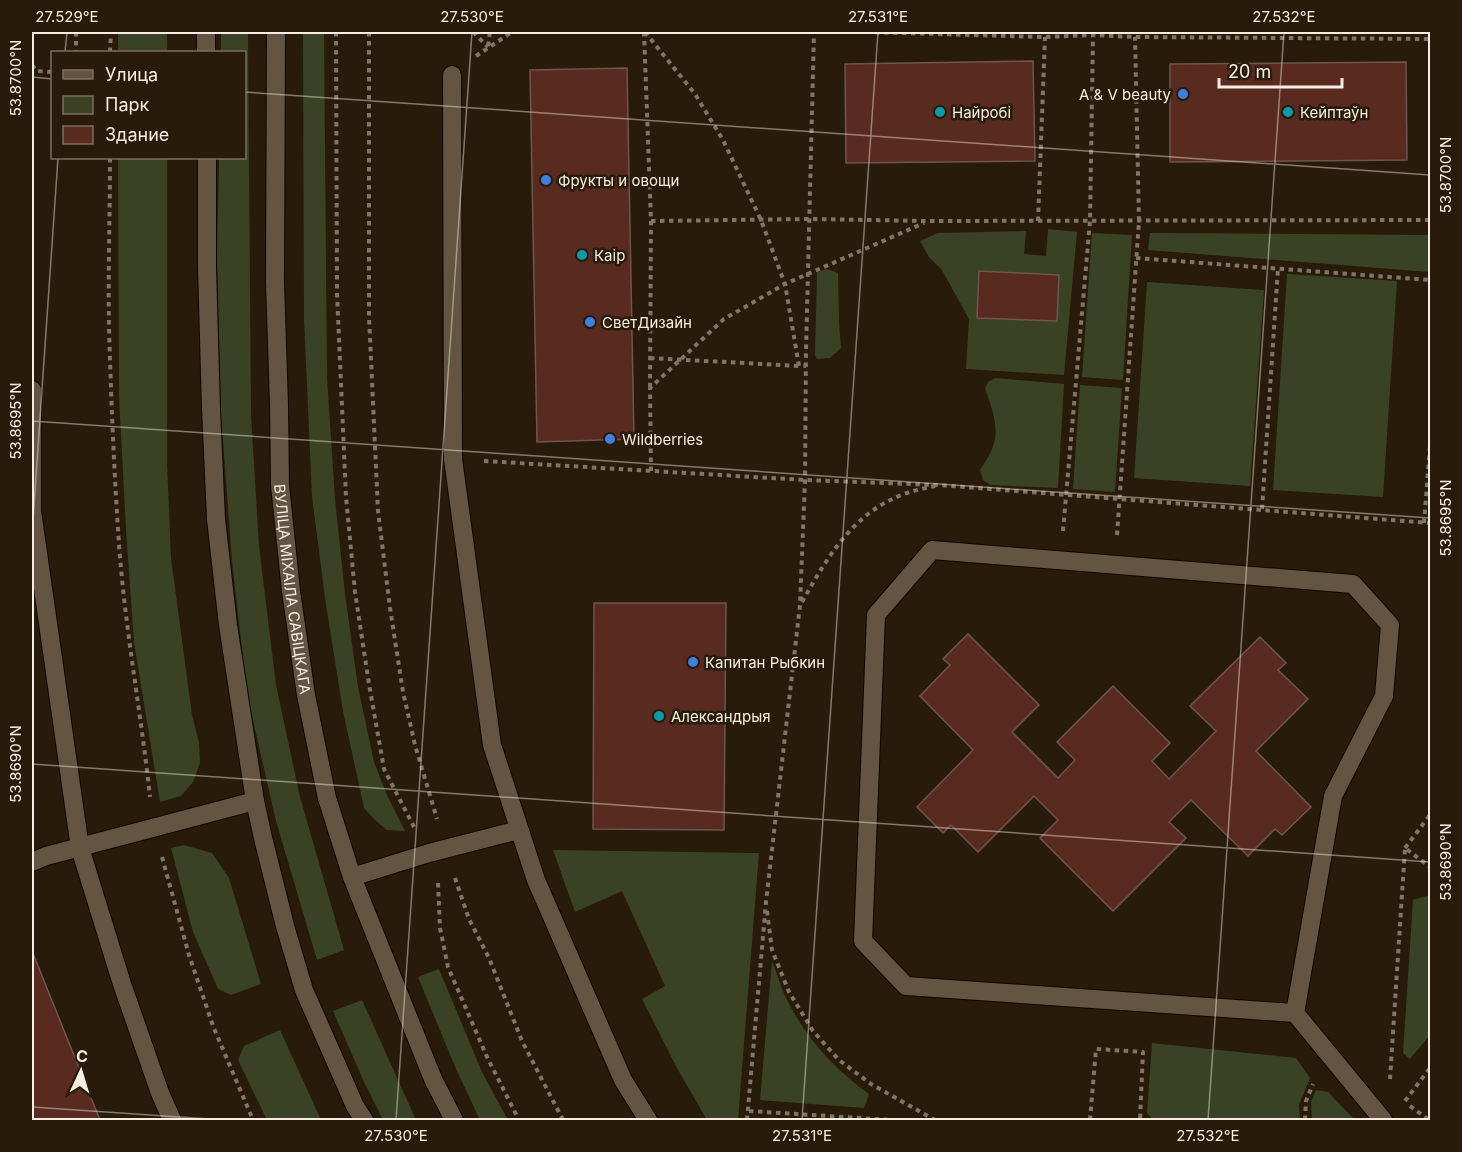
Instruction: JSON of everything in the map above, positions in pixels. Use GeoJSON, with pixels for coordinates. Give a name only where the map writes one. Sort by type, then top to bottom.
{"type":"FeatureCollection","features":[{"type":"Feature","properties":{"kind":"street"},"geometry":{"type":"LineString","coordinates":[[206,32],[206,51]]}},
{"type":"Feature","properties":{"kind":"street","name":"ВУЛІЦА МІХАІЛА САВІЦКАГА"},"geometry":{"type":"LineString","coordinates":[[276,32],[275,283],[280,485],[291,591],[306,695],[327,798],[352,877],[433,1079],[454,1120]]}},
{"type":"Feature","properties":{"kind":"street"},"geometry":{"type":"LineString","coordinates":[[452,75],[453,459],[492,745],[536,880],[623,1080],[648,1120]]}},
{"type":"Feature","properties":{"kind":"street"},"geometry":{"type":"LineString","coordinates":[[207,159],[207,267],[216,519],[228,625],[255,801],[285,926],[304,990],[364,1120]]}},
{"type":"Feature","properties":{"kind":"street"},"geometry":{"type":"LineString","coordinates":[[32,390],[32,511],[80,848],[122,984],[160,1093],[172,1120]]}},
{"type":"Feature","properties":{"kind":"street"},"geometry":{"type":"LineString","coordinates":[[1295,1013],[1333,796],[1384,696],[1390,625],[1353,584],[932,549],[876,615],[863,941],[906,986],[1295,1013],[1383,1120]]}},
{"type":"Feature","properties":{"kind":"street"},"geometry":{"type":"LineString","coordinates":[[32,862],[46,856],[255,801]]}},
{"type":"Feature","properties":{"kind":"street"},"geometry":{"type":"LineString","coordinates":[[352,877],[437,851],[519,830]]}},
{"type":"Feature","properties":{"kind":"path"},"geometry":{"type":"LineString","coordinates":[[76,32],[76,51]]}},
{"type":"Feature","properties":{"kind":"path"},"geometry":{"type":"LineString","coordinates":[[110,51],[111,32]]}},
{"type":"Feature","properties":{"kind":"path"},"geometry":{"type":"LineString","coordinates":[[336,32],[337,293],[346,497],[355,592],[384,769],[437,851],[489,958],[522,1041],[563,1120]]}},
{"type":"Feature","properties":{"kind":"path"},"geometry":{"type":"LineString","coordinates":[[369,32],[369,316],[378,512],[390,608],[403,692],[437,851],[440,928],[448,967],[487,1056],[519,1120]]}},
{"type":"Feature","properties":{"kind":"path"},"geometry":{"type":"LineString","coordinates":[[473,32],[488,47]]}},
{"type":"Feature","properties":{"kind":"path"},"geometry":{"type":"LineString","coordinates":[[488,47],[490,32]]}},
{"type":"Feature","properties":{"kind":"path"},"geometry":{"type":"LineString","coordinates":[[488,47],[512,32]]}},
{"type":"Feature","properties":{"kind":"path"},"geometry":{"type":"LineString","coordinates":[[645,32],[695,94],[723,140],[761,220],[785,284],[799,366]]}},
{"type":"Feature","properties":{"kind":"path"},"geometry":{"type":"LineString","coordinates":[[645,32],[651,221],[651,471]]}},
{"type":"Feature","properties":{"kind":"path"},"geometry":{"type":"LineString","coordinates":[[747,1120],[766,902],[800,605],[805,480],[814,32]]}},
{"type":"Feature","properties":{"kind":"path"},"geometry":{"type":"LineString","coordinates":[[866,32],[1045,37],[1093,35],[1431,39]]}},
{"type":"Feature","properties":{"kind":"path"},"geometry":{"type":"LineString","coordinates":[[1063,541],[1090,221],[1093,35]]}},
{"type":"Feature","properties":{"kind":"path"},"geometry":{"type":"LineString","coordinates":[[1038,221],[1045,37]]}},
{"type":"Feature","properties":{"kind":"path"},"geometry":{"type":"LineString","coordinates":[[1117,544],[1139,221],[1135,37]]}},
{"type":"Feature","properties":{"kind":"path"},"geometry":{"type":"LineString","coordinates":[[32,65],[37,71],[51,72]]}},
{"type":"Feature","properties":{"kind":"path"},"geometry":{"type":"LineString","coordinates":[[110,159],[109,324],[112,431],[119,546],[129,642],[145,744],[153,827],[189,955],[213,1026],[253,1120]]}},
{"type":"Feature","properties":{"kind":"path"},"geometry":{"type":"LineString","coordinates":[[651,221],[1431,220]]}},
{"type":"Feature","properties":{"kind":"path"},"geometry":{"type":"LineString","coordinates":[[650,388],[724,320],[785,284],[928,221]]}},
{"type":"Feature","properties":{"kind":"path"},"geometry":{"type":"LineString","coordinates":[[1136,258],[1431,280]]}},
{"type":"Feature","properties":{"kind":"path"},"geometry":{"type":"LineString","coordinates":[[1262,509],[1278,268]]}},
{"type":"Feature","properties":{"kind":"path"},"geometry":{"type":"LineString","coordinates":[[650,358],[806,366]]}},
{"type":"Feature","properties":{"kind":"path"},"geometry":{"type":"LineString","coordinates":[[1424,523],[1431,446]]}},
{"type":"Feature","properties":{"kind":"path"},"geometry":{"type":"LineString","coordinates":[[453,459],[805,480],[938,485],[1431,523]]}},
{"type":"Feature","properties":{"kind":"path"},"geometry":{"type":"LineString","coordinates":[[800,605],[834,548],[854,525],[888,502],[938,485]]}},
{"type":"Feature","properties":{"kind":"path"},"geometry":{"type":"LineString","coordinates":[[1390,1079],[1405,848],[1431,815]]}},
{"type":"Feature","properties":{"kind":"path"},"geometry":{"type":"LineString","coordinates":[[1405,848],[1431,867]]}},
{"type":"Feature","properties":{"kind":"path"},"geometry":{"type":"LineString","coordinates":[[766,902],[772,950],[789,992],[813,1030],[839,1060],[871,1084],[935,1120]]}},
{"type":"Feature","properties":{"kind":"path"},"geometry":{"type":"LineString","coordinates":[[1090,1120],[1096,1049],[1143,1052],[1140,1120]]}},
{"type":"Feature","properties":{"kind":"path"},"geometry":{"type":"LineString","coordinates":[[1400,1108],[1431,1068]]}},
{"type":"Feature","properties":{"kind":"path"},"geometry":{"type":"LineString","coordinates":[[748,1111],[891,1120]]}},
{"type":"Feature","properties":{"kind":"path"},"geometry":{"type":"LineString","coordinates":[[806,1114],[811,1120]]}},
{"type":"Feature","properties":{"kind":"green space"},"geometry":{"type":"Polygon","coordinates":[[[118,32],[167,32],[167,51],[118,51],[118,32]]]}},
{"type":"Feature","properties":{"kind":"green space"},"geometry":{"type":"Polygon","coordinates":[[[221,32],[248,32],[251,415],[259,546],[276,685],[300,797],[344,950],[317,960],[276,821],[247,694],[232,561],[221,415],[217,256],[219,159],[246,159],[246,51],[221,51],[221,32]]]}},
{"type":"Feature","properties":{"kind":"green space"},"geometry":{"type":"Polygon","coordinates":[[[303,32],[324,32],[327,378],[335,499],[345,594],[358,687],[374,762],[405,831],[387,830],[364,808],[343,711],[312,497],[304,319],[303,32]]]}},
{"type":"Feature","properties":{"kind":"green space"},"geometry":{"type":"Polygon","coordinates":[[[118,159],[167,159],[167,462],[171,558],[192,715],[199,743],[200,763],[193,782],[181,796],[160,802],[134,642],[119,396],[118,159]]]}},
{"type":"Feature","properties":{"kind":"green space"},"geometry":{"type":"Polygon","coordinates":[[[1048,229],[1077,232],[1064,375],[966,369],[969,319],[942,270],[929,257],[920,241],[938,233],[1026,231],[1024,254],[1046,256],[1048,229]]]}},
{"type":"Feature","properties":{"kind":"green space"},"geometry":{"type":"Polygon","coordinates":[[[1092,233],[1132,235],[1123,380],[1082,377],[1092,233]]]}},
{"type":"Feature","properties":{"kind":"green space"},"geometry":{"type":"Polygon","coordinates":[[[1150,233],[1430,235],[1430,272],[1148,250],[1150,233]]]}},
{"type":"Feature","properties":{"kind":"green space"},"geometry":{"type":"Polygon","coordinates":[[[827,269],[838,273],[841,348],[830,358],[817,359],[815,355],[817,272],[827,269]]]}},
{"type":"Feature","properties":{"kind":"green space"},"geometry":{"type":"Polygon","coordinates":[[[1287,274],[1397,281],[1383,497],[1273,490],[1287,274]]]}},
{"type":"Feature","properties":{"kind":"green space"},"geometry":{"type":"Polygon","coordinates":[[[1147,282],[1264,290],[1250,486],[1134,478],[1147,282]]]}},
{"type":"Feature","properties":{"kind":"green space"},"geometry":{"type":"Polygon","coordinates":[[[995,378],[1064,384],[1058,488],[990,485],[983,480],[980,470],[991,451],[996,433],[993,413],[985,388],[988,382],[995,378]]]}},
{"type":"Feature","properties":{"kind":"green space"},"geometry":{"type":"Polygon","coordinates":[[[1080,385],[1122,388],[1115,492],[1073,489],[1080,385]]]}},
{"type":"Feature","properties":{"kind":"green space"},"geometry":{"type":"Polygon","coordinates":[[[184,845],[212,853],[229,878],[261,984],[231,995],[218,989],[193,932],[171,848],[184,845]]]}},
{"type":"Feature","properties":{"kind":"green space"},"geometry":{"type":"Polygon","coordinates":[[[553,850],[759,853],[738,1120],[707,1120],[677,1068],[642,999],[665,986],[622,891],[575,912],[553,850]]]}},
{"type":"Feature","properties":{"kind":"green space"},"geometry":{"type":"Polygon","coordinates":[[[1430,895],[1430,1035],[1410,1059],[1403,1053],[1413,900],[1430,895]]]}},
{"type":"Feature","properties":{"kind":"green space"},"geometry":{"type":"Polygon","coordinates":[[[772,961],[785,996],[811,1038],[832,1062],[869,1094],[864,1108],[760,1100],[772,961]]]}},
{"type":"Feature","properties":{"kind":"green space"},"geometry":{"type":"Polygon","coordinates":[[[439,969],[482,1072],[508,1120],[480,1120],[456,1069],[418,977],[439,969]]]}},
{"type":"Feature","properties":{"kind":"green space"},"geometry":{"type":"Polygon","coordinates":[[[362,1000],[416,1120],[383,1120],[364,1082],[333,1011],[362,1000]]]}},
{"type":"Feature","properties":{"kind":"green space"},"geometry":{"type":"Polygon","coordinates":[[[280,1030],[321,1120],[267,1120],[238,1060],[244,1046],[280,1030]]]}},
{"type":"Feature","properties":{"kind":"green space"},"geometry":{"type":"Polygon","coordinates":[[[1152,1043],[1296,1058],[1310,1078],[1299,1105],[1300,1120],[1153,1120],[1147,1113],[1152,1043]]]}},
{"type":"Feature","properties":{"kind":"green space"},"geometry":{"type":"Polygon","coordinates":[[[1316,1090],[1328,1092],[1355,1120],[1312,1120],[1311,1102],[1316,1090]]]}},
{"type":"Feature","properties":{"kind":"building","name":"Найробі"},"geometry":{"type":"Polygon","coordinates":[[[1033,61],[1035,161],[846,163],[845,64],[1033,61]]]}},
{"type":"Feature","properties":{"kind":"building","name":"Кейптаўн"},"geometry":{"type":"Polygon","coordinates":[[[1406,62],[1407,160],[1170,162],[1170,64],[1406,62]]]}},
{"type":"Feature","properties":{"kind":"building","name":"Каір"},"geometry":{"type":"Polygon","coordinates":[[[627,68],[634,439],[537,442],[530,70],[627,68]]]}},
{"type":"Feature","properties":{"kind":"building"},"geometry":{"type":"Polygon","coordinates":[[[979,271],[1059,275],[1057,321],[977,318],[979,271]]]}},
{"type":"Feature","properties":{"kind":"building","name":"Александрыя"},"geometry":{"type":"Polygon","coordinates":[[[594,603],[726,603],[724,830],[593,829],[594,603]]]}},
{"type":"Feature","properties":{"kind":"building"},"geometry":{"type":"Polygon","coordinates":[[[968,634],[1039,705],[1012,732],[1058,778],[1075,760],[1057,742],[1113,686],[1170,743],[1152,761],[1169,779],[1216,731],[1190,706],[1260,637],[1286,663],[1278,670],[1308,699],[1256,751],[1311,807],[1282,835],[1275,829],[1248,856],[1191,800],[1169,822],[1186,838],[1113,911],[1040,838],[1058,820],[1034,796],[978,852],[951,825],[943,833],[917,807],[973,750],[920,696],[950,665],[943,659],[968,634]]]}},
{"type":"Feature","properties":{"kind":"building"},"geometry":{"type":"Polygon","coordinates":[[[32,951],[100,1120],[32,1120],[32,951]]]}},
{"type":"Feature","properties":{"kind":"place","name":"A & V beauty"},"geometry":{"type":"Point","coordinates":[1183,94]}},
{"type":"Feature","properties":{"kind":"place","name":"Найробі"},"geometry":{"type":"Point","coordinates":[940,112]}},
{"type":"Feature","properties":{"kind":"place","name":"Кейптаўн"},"geometry":{"type":"Point","coordinates":[1288,112]}},
{"type":"Feature","properties":{"kind":"place","name":"Фрукты и овощи"},"geometry":{"type":"Point","coordinates":[546,180]}},
{"type":"Feature","properties":{"kind":"place","name":"Каір"},"geometry":{"type":"Point","coordinates":[582,255]}},
{"type":"Feature","properties":{"kind":"place","name":"СветДизайн"},"geometry":{"type":"Point","coordinates":[590,322]}},
{"type":"Feature","properties":{"kind":"place","name":"Wildberries"},"geometry":{"type":"Point","coordinates":[610,439]}},
{"type":"Feature","properties":{"kind":"place","name":"Капитан Рыбкин"},"geometry":{"type":"Point","coordinates":[693,662]}},
{"type":"Feature","properties":{"kind":"place","name":"Александрыя"},"geometry":{"type":"Point","coordinates":[659,716]}}]}
